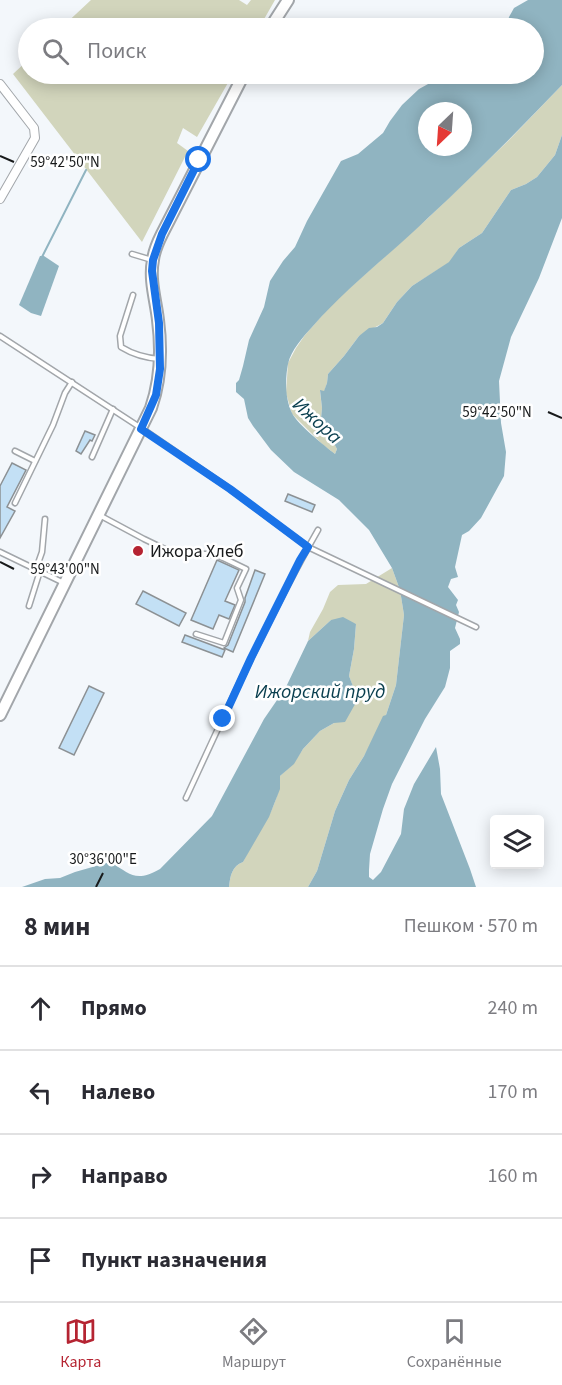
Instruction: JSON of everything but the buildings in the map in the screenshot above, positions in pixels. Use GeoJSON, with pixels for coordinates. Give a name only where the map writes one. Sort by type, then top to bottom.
{"type":"FeatureCollection","features":[{"type":"Feature","properties":{"kind":"main road"},"geometry":{"type":"LineString","coordinates":[[276,18],[288,0]]}},
{"type":"Feature","properties":{"kind":"main road"},"geometry":{"type":"LineString","coordinates":[[0,715],[156,395],[161,359],[159,323],[152,278],[153,260],[162,234],[238,84]]}},
{"type":"Feature","properties":{"kind":"street"},"geometry":{"type":"LineString","coordinates":[[0,84],[34,128],[35,138],[0,199]]}},
{"type":"Feature","properties":{"kind":"lane"},"geometry":{"type":"LineString","coordinates":[[132,254],[153,260]]}},
{"type":"Feature","properties":{"kind":"lane"},"geometry":{"type":"LineString","coordinates":[[133,295],[120,336],[121,347],[142,357],[161,359]]}},
{"type":"Feature","properties":{"kind":"lane"},"geometry":{"type":"LineString","coordinates":[[0,336],[113,409],[230,489],[308,547],[476,627]]}},
{"type":"Feature","properties":{"kind":"lane"},"geometry":{"type":"LineString","coordinates":[[15,503],[72,382]]}},
{"type":"Feature","properties":{"kind":"lane"},"geometry":{"type":"LineString","coordinates":[[92,457],[106,418],[113,409]]}},
{"type":"Feature","properties":{"kind":"lane"},"geometry":{"type":"LineString","coordinates":[[15,451],[35,461]]}},
{"type":"Feature","properties":{"kind":"lane"},"geometry":{"type":"LineString","coordinates":[[98,515],[173,553],[219,556],[246,569],[237,588],[241,600],[224,643],[196,634]]}},
{"type":"Feature","properties":{"kind":"lane"},"geometry":{"type":"LineString","coordinates":[[29,606],[42,552],[45,519]]}},
{"type":"Feature","properties":{"kind":"lane"},"geometry":{"type":"LineString","coordinates":[[186,798],[251,658],[300,560],[318,530]]}},
{"type":"Feature","properties":{"kind":"lane"},"geometry":{"type":"LineString","coordinates":[[0,552],[65,583]]}},
{"type":"Feature","properties":{"kind":"green space"},"geometry":{"type":"Polygon","coordinates":[[[91,0],[239,0],[247,5],[251,0],[275,0],[265,18],[72,18],[91,0]]]}},
{"type":"Feature","properties":{"kind":"green space"},"geometry":{"type":"Polygon","coordinates":[[[18,69],[18,81],[13,74],[18,69]]]}},
{"type":"Feature","properties":{"kind":"green space"},"geometry":{"type":"Polygon","coordinates":[[[21,84],[227,84],[197,137],[183,128],[177,143],[188,151],[142,242],[21,84]]]}},
{"type":"Feature","properties":{"kind":"green space"},"geometry":{"type":"Polygon","coordinates":[[[562,85],[562,135],[555,155],[537,177],[511,190],[482,233],[459,248],[450,262],[412,286],[397,302],[383,323],[359,336],[328,374],[324,392],[320,391],[321,419],[337,449],[335,454],[292,414],[286,393],[288,363],[296,348],[333,303],[427,219],[562,85]]]}},
{"type":"Feature","properties":{"kind":"green space"},"geometry":{"type":"Polygon","coordinates":[[[392,568],[400,590],[404,615],[396,685],[386,715],[349,780],[335,811],[317,871],[308,887],[229,887],[232,872],[243,862],[271,811],[279,789],[280,776],[320,731],[334,723],[358,700],[349,676],[356,624],[331,620],[308,641],[310,632],[330,592],[338,585],[366,584],[392,568]]]}},
{"type":"Feature","properties":{"kind":"water"},"geometry":{"type":"Polygon","coordinates":[[[528,0],[562,0],[562,85],[415,231],[326,311],[295,349],[288,364],[286,376],[287,395],[295,418],[335,454],[337,449],[321,419],[320,390],[324,391],[328,374],[359,336],[369,328],[383,323],[397,302],[412,286],[449,262],[459,248],[482,233],[511,190],[537,177],[555,155],[562,135],[562,218],[539,278],[511,337],[499,381],[501,423],[506,452],[504,476],[481,518],[462,535],[455,567],[458,577],[451,579],[448,587],[458,600],[456,605],[459,612],[455,628],[460,644],[450,651],[450,668],[445,687],[425,719],[392,784],[370,854],[369,877],[373,880],[381,872],[401,834],[404,809],[414,784],[436,747],[441,794],[476,887],[308,887],[317,871],[335,811],[349,780],[364,756],[383,716],[386,715],[396,685],[404,615],[400,590],[392,568],[369,530],[339,500],[294,472],[271,450],[248,418],[244,399],[236,392],[236,383],[239,380],[249,340],[264,307],[270,281],[295,247],[341,161],[358,154],[383,133],[402,105],[419,89],[428,84],[544,84],[544,18],[509,18],[514,8],[528,0]]]}},
{"type":"Feature","properties":{"kind":"water"},"geometry":{"type":"Polygon","coordinates":[[[40,256],[44,256],[59,266],[41,316],[19,305],[40,256]]]}},
{"type":"Feature","properties":{"kind":"water","name":"Ижорский пруд"},"geometry":{"type":"Polygon","coordinates":[[[343,617],[356,624],[349,676],[358,699],[345,722],[334,723],[320,731],[303,749],[294,764],[280,776],[280,789],[269,817],[243,862],[234,869],[229,887],[22,887],[110,862],[128,873],[139,876],[145,876],[160,869],[212,816],[264,719],[286,687],[308,641],[331,620],[343,617]]]}},
{"type":"Feature","properties":{"kind":"waterway"},"geometry":{"type":"LineString","coordinates":[[42,257],[86,170]]}},
{"type":"Feature","properties":{"kind":"place","name":"Ижора Хлеб"},"geometry":{"type":"Point","coordinates":[138,551]}},
{"type":"Feature","properties":{"kind":"route"},"geometry":{"type":"LineString","coordinates":[[199,160],[162,234],[153,260],[153,284],[159,323],[161,359],[156,395],[141,429],[230,489],[308,547],[251,658],[223,719]]}},
{"type":"Feature","properties":{"kind":"water label","name":"Ижора"},"geometry":{"type":"Point","coordinates":[317,421]}}]}
